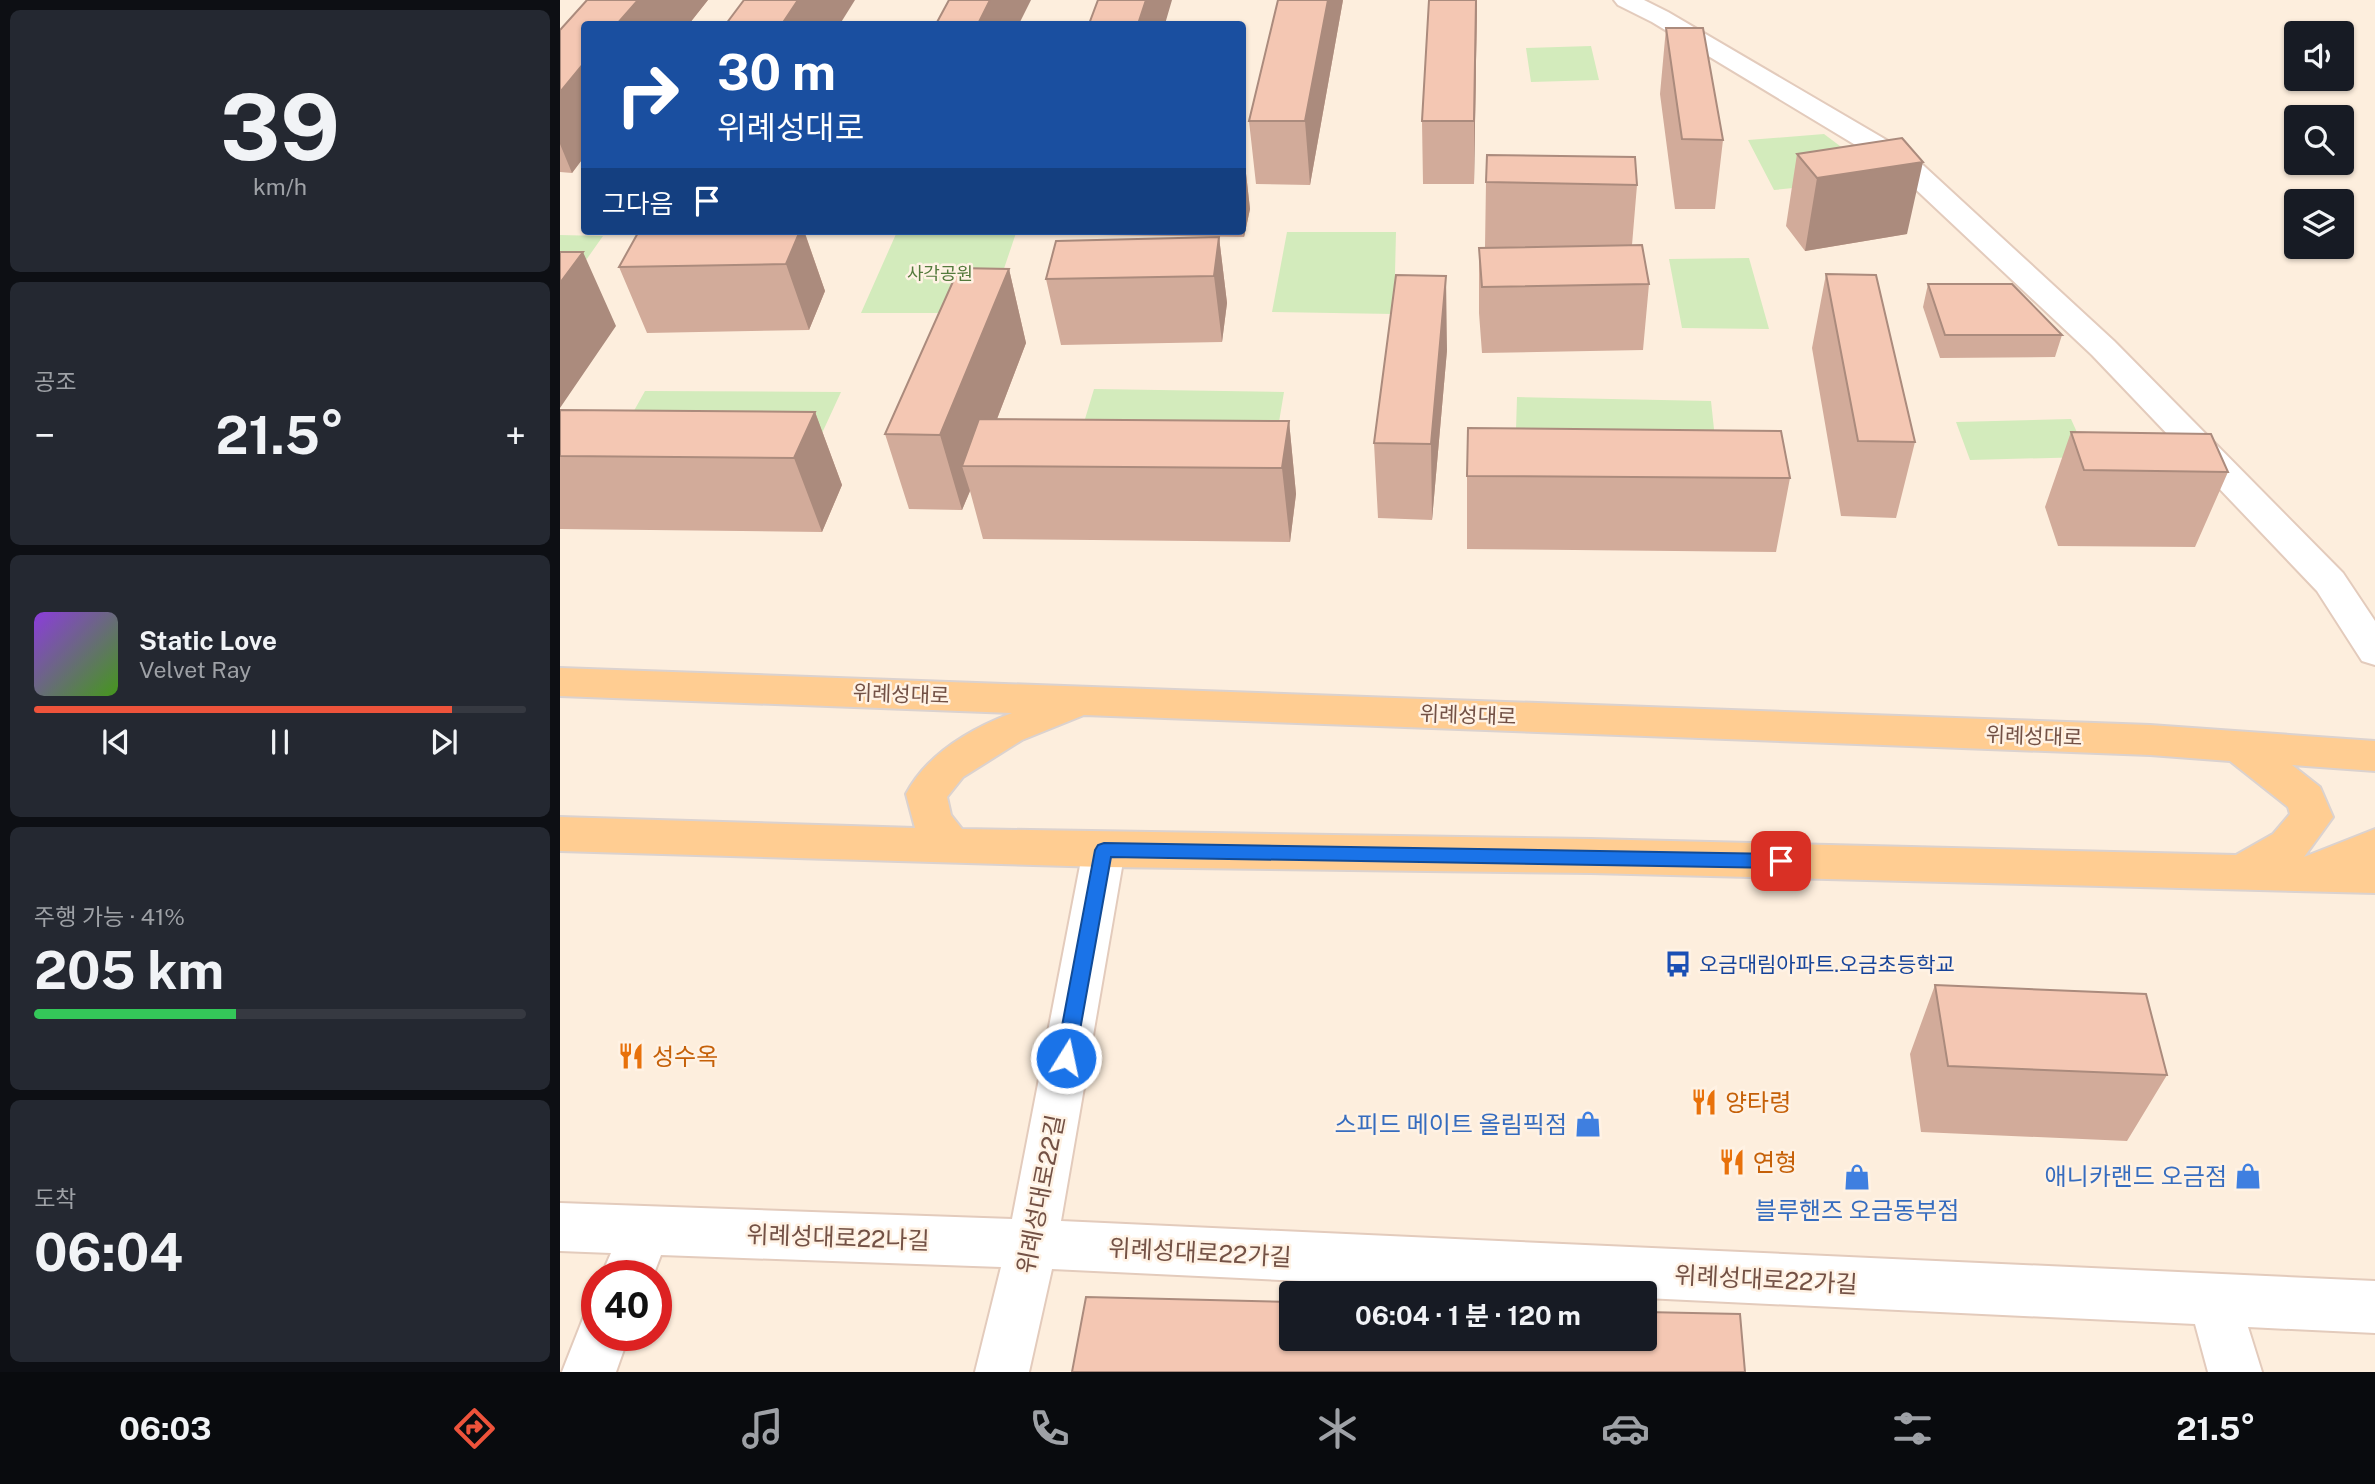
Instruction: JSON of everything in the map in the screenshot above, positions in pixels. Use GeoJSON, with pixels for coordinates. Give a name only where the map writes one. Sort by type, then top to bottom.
{"type":"FeatureCollection","features":[{"type":"Feature","properties":{"kind":"main road","name":"위례성대로"},"geometry":{"type":"LineString","coordinates":[[560,682],[2150,740],[2375,756]]}},
{"type":"Feature","properties":{"kind":"main road"},"geometry":{"type":"LineString","coordinates":[[950,845],[932,821],[926,794],[949,766],[1008,730],[1085,701]]}},
{"type":"Feature","properties":{"kind":"main road"},"geometry":{"type":"LineString","coordinates":[[2239,746],[2306,798],[2312,817],[2288,846],[2241,873]]}},
{"type":"Feature","properties":{"kind":"main road"},"geometry":{"type":"LineString","coordinates":[[560,834],[1104,850],[1591,856],[2375,876]]}},
{"type":"Feature","properties":{"kind":"main road"},"geometry":{"type":"LineString","coordinates":[[2320,875],[2375,846]]}},
{"type":"Feature","properties":{"kind":"main road"},"geometry":{"type":"LineString","coordinates":[[2320,875],[2375,890]]}},
{"type":"Feature","properties":{"kind":"street"},"geometry":{"type":"LineString","coordinates":[[1626,0],[1660,16],[1902,161],[2103,348],[2330,582],[2375,651]]}},
{"type":"Feature","properties":{"kind":"street","name":"위례성대로22길"},"geometry":{"type":"LineString","coordinates":[[1002,1372],[1032,1244],[1104,850]]}},
{"type":"Feature","properties":{"kind":"street","name":"위례성대로22나길"},"geometry":{"type":"LineString","coordinates":[[560,1227],[1032,1244]]}},
{"type":"Feature","properties":{"kind":"street"},"geometry":{"type":"LineString","coordinates":[[633,1260],[645,1230]]}},
{"type":"Feature","properties":{"kind":"street","name":"위례성대로22가길"},"geometry":{"type":"LineString","coordinates":[[1032,1244],[2375,1307]]}},
{"type":"Feature","properties":{"kind":"street"},"geometry":{"type":"LineString","coordinates":[[2214,1300],[2235,1372]]}},
{"type":"Feature","properties":{"kind":"street"},"geometry":{"type":"LineString","coordinates":[[589,1372],[597,1351]]}},
{"type":"Feature","properties":{"kind":"green space"},"geometry":{"type":"Polygon","coordinates":[[[1591,46],[1599,80],[1531,82],[1526,48],[1591,46]]]}},
{"type":"Feature","properties":{"kind":"green space"},"geometry":{"type":"Polygon","coordinates":[[[1824,134],[1884,179],[1774,190],[1748,140],[1824,134]]]}},
{"type":"Feature","properties":{"kind":"green space"},"geometry":{"type":"Polygon","coordinates":[[[1287,232],[1396,232],[1394,314],[1272,312],[1287,232]]]}},
{"type":"Feature","properties":{"kind":"green space"},"geometry":{"type":"Polygon","coordinates":[[[560,235],[603,236],[560,297],[560,235]]]}},
{"type":"Feature","properties":{"kind":"green space","name":"사각공원"},"geometry":{"type":"Polygon","coordinates":[[[896,235],[1015,235],[989,313],[861,313],[896,235]]]}},
{"type":"Feature","properties":{"kind":"green space"},"geometry":{"type":"Polygon","coordinates":[[[1749,258],[1769,329],[1682,328],[1669,259],[1749,258]]]}},
{"type":"Feature","properties":{"kind":"green space"},"geometry":{"type":"Polygon","coordinates":[[[1094,389],[1284,392],[1274,452],[1076,449],[1094,389]]]}},
{"type":"Feature","properties":{"kind":"green space"},"geometry":{"type":"Polygon","coordinates":[[[645,391],[841,392],[817,444],[616,443],[645,391]]]}},
{"type":"Feature","properties":{"kind":"green space"},"geometry":{"type":"Polygon","coordinates":[[[1517,397],[1711,401],[1718,467],[1515,462],[1517,397]]]}},
{"type":"Feature","properties":{"kind":"green space"},"geometry":{"type":"Polygon","coordinates":[[[2071,419],[2088,457],[1970,460],[1956,422],[2071,419]]]}},
{"type":"Feature","properties":{"kind":"building"},"geometry":{"type":"Polygon","coordinates":[[[587,0],[638,0],[620,21],[581,21],[581,67],[560,92],[560,30],[587,0]]]}},
{"type":"Feature","properties":{"kind":"building"},"geometry":{"type":"Polygon","coordinates":[[[744,0],[798,0],[784,21],[728,21],[744,0]]]}},
{"type":"Feature","properties":{"kind":"building"},"geometry":{"type":"Polygon","coordinates":[[[949,0],[990,0],[980,21],[938,21],[949,0]]]}},
{"type":"Feature","properties":{"kind":"building"},"geometry":{"type":"Polygon","coordinates":[[[1098,0],[1146,0],[1139,21],[1090,21],[1098,0]]]}},
{"type":"Feature","properties":{"kind":"building"},"geometry":{"type":"Polygon","coordinates":[[[1278,0],[1328,0],[1305,121],[1249,121],[1278,0]]]}},
{"type":"Feature","properties":{"kind":"building"},"geometry":{"type":"Polygon","coordinates":[[[1429,0],[1476,0],[1474,121],[1422,121],[1429,0]]]}},
{"type":"Feature","properties":{"kind":"building"},"geometry":{"type":"Polygon","coordinates":[[[1666,28],[1703,28],[1723,140],[1682,139],[1666,28]]]}},
{"type":"Feature","properties":{"kind":"building"},"geometry":{"type":"Polygon","coordinates":[[[1902,138],[1923,162],[1817,178],[1797,154],[1902,138]]]}},
{"type":"Feature","properties":{"kind":"building"},"geometry":{"type":"Polygon","coordinates":[[[1487,155],[1635,157],[1637,185],[1486,182],[1487,155]]]}},
{"type":"Feature","properties":{"kind":"building"},"geometry":{"type":"Polygon","coordinates":[[[637,235],[798,235],[786,264],[619,267],[637,235]]]}},
{"type":"Feature","properties":{"kind":"building"},"geometry":{"type":"Polygon","coordinates":[[[1219,237],[1214,276],[1046,279],[1056,241],[1219,237]]]}},
{"type":"Feature","properties":{"kind":"building"},"geometry":{"type":"Polygon","coordinates":[[[1642,245],[1649,284],[1482,287],[1479,248],[1642,245]]]}},
{"type":"Feature","properties":{"kind":"building"},"geometry":{"type":"Polygon","coordinates":[[[560,252],[583,252],[560,283],[560,252]]]}},
{"type":"Feature","properties":{"kind":"building"},"geometry":{"type":"Polygon","coordinates":[[[959,268],[1009,269],[940,435],[885,434],[959,268]]]}},
{"type":"Feature","properties":{"kind":"building"},"geometry":{"type":"Polygon","coordinates":[[[1826,274],[1876,275],[1915,442],[1858,441],[1826,274]]]}},
{"type":"Feature","properties":{"kind":"building"},"geometry":{"type":"Polygon","coordinates":[[[1396,275],[1446,276],[1431,444],[1374,443],[1396,275]]]}},
{"type":"Feature","properties":{"kind":"building"},"geometry":{"type":"Polygon","coordinates":[[[1928,284],[2012,284],[2062,335],[1945,335],[1928,284]]]}},
{"type":"Feature","properties":{"kind":"building"},"geometry":{"type":"Polygon","coordinates":[[[560,410],[815,412],[794,458],[560,456],[560,410]]]}},
{"type":"Feature","properties":{"kind":"building"},"geometry":{"type":"Polygon","coordinates":[[[979,419],[1289,421],[1282,468],[962,466],[979,419]]]}},
{"type":"Feature","properties":{"kind":"building"},"geometry":{"type":"Polygon","coordinates":[[[1468,428],[1781,431],[1790,478],[1467,476],[1468,428]]]}},
{"type":"Feature","properties":{"kind":"building"},"geometry":{"type":"Polygon","coordinates":[[[2071,432],[2211,434],[2228,472],[2084,470],[2071,432]]]}},
{"type":"Feature","properties":{"kind":"building"},"geometry":{"type":"Polygon","coordinates":[[[1935,985],[2146,994],[2167,1075],[1948,1066],[1935,985]]]}},
{"type":"Feature","properties":{"kind":"building"},"geometry":{"type":"Polygon","coordinates":[[[1086,1297],[1279,1302],[1279,1351],[1657,1351],[1657,1312],[1740,1314],[1745,1372],[1072,1372],[1086,1297]]]}},
{"type":"Feature","properties":{"kind":"place","name":"오금대림아파트.오금초등학교"},"geometry":{"type":"Point","coordinates":[1678,964]}},
{"type":"Feature","properties":{"kind":"place","name":"성수옥"},"geometry":{"type":"Point","coordinates":[631,1056]}},
{"type":"Feature","properties":{"kind":"place","name":"양타령"},"geometry":{"type":"Point","coordinates":[1704,1102]}},
{"type":"Feature","properties":{"kind":"place","name":"스피드 메이트 올림픽점"},"geometry":{"type":"Point","coordinates":[1588,1124]}},
{"type":"Feature","properties":{"kind":"place","name":"연형"},"geometry":{"type":"Point","coordinates":[1732,1162]}},
{"type":"Feature","properties":{"kind":"place","name":"애니카랜드 오금점"},"geometry":{"type":"Point","coordinates":[2248,1176]}},
{"type":"Feature","properties":{"kind":"place","name":"블루핸즈 오금동부점"},"geometry":{"type":"Point","coordinates":[1857,1177]}},
{"type":"Feature","properties":{"kind":"route"},"geometry":{"type":"LineString","coordinates":[[1066,1058],[1104,850],[1781,861]]}}]}
